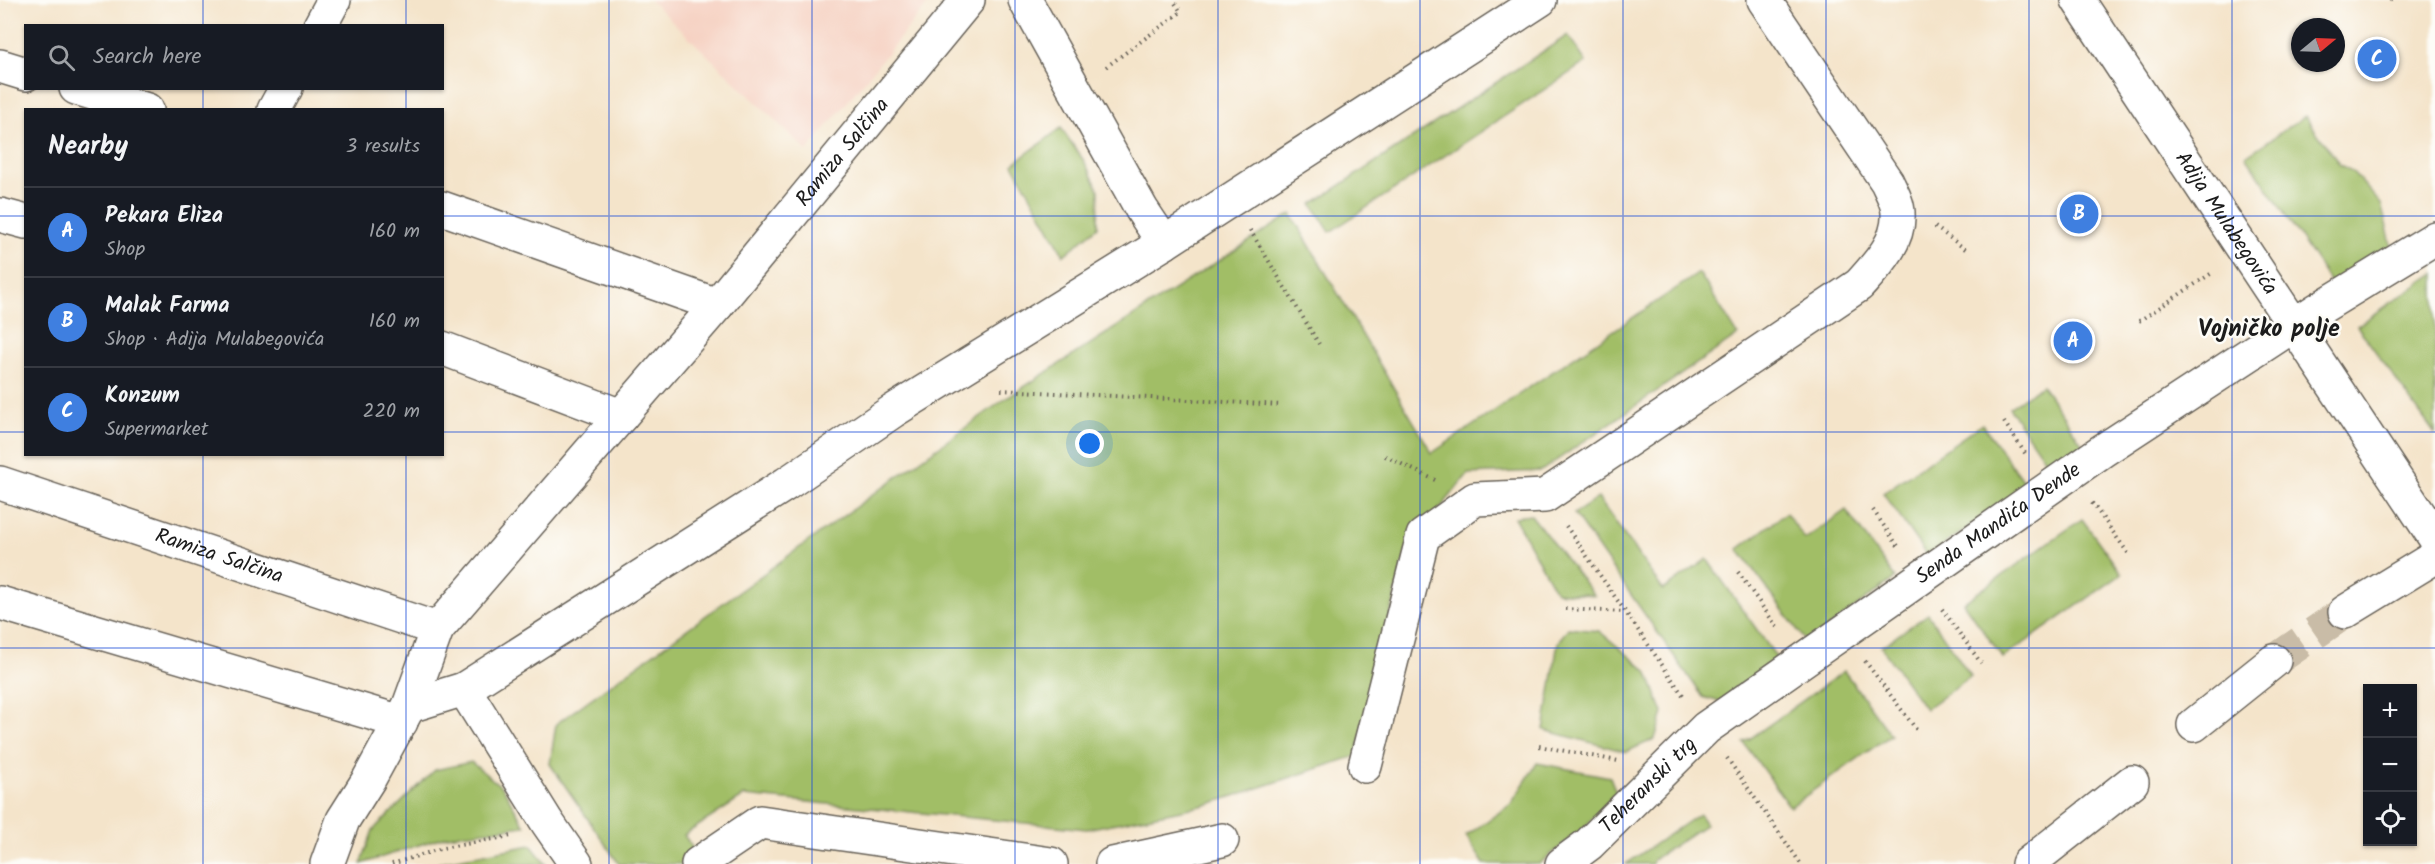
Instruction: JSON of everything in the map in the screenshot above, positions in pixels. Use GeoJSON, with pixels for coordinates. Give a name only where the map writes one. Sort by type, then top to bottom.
{"type":"FeatureCollection","features":[{"type":"Feature","properties":{"kind":"street"},"geometry":{"type":"LineString","coordinates":[[321,24],[334,0]]}},
{"type":"Feature","properties":{"kind":"street","name":"Ramiza Salčina"},"geometry":{"type":"LineString","coordinates":[[327,864],[343,820],[405,714],[437,629],[717,305],[968,0]]}},
{"type":"Feature","properties":{"kind":"street"},"geometry":{"type":"LineString","coordinates":[[1025,0],[1142,210],[1164,243]]}},
{"type":"Feature","properties":{"kind":"street"},"geometry":{"type":"LineString","coordinates":[[0,603],[405,714],[464,689],[786,484],[940,382],[1164,243],[1540,0]]}},
{"type":"Feature","properties":{"kind":"street"},"geometry":{"type":"LineString","coordinates":[[1365,766],[1423,536],[1475,499],[1545,496],[1859,285],[1883,259],[1895,235],[1898,212],[1887,182],[1764,0]]}},
{"type":"Feature","properties":{"kind":"street","name":"Adija Mulabegovića"},"geometry":{"type":"LineString","coordinates":[[2078,0],[2435,538]]}},
{"type":"Feature","properties":{"kind":"street"},"geometry":{"type":"LineString","coordinates":[[0,66],[24,73]]}},
{"type":"Feature","properties":{"kind":"street"},"geometry":{"type":"LineString","coordinates":[[82,90],[141,108]]}},
{"type":"Feature","properties":{"kind":"street"},"geometry":{"type":"LineString","coordinates":[[275,108],[285,90]]}},
{"type":"Feature","properties":{"kind":"street"},"geometry":{"type":"LineString","coordinates":[[444,209],[717,305]]}},
{"type":"Feature","properties":{"kind":"street"},"geometry":{"type":"LineString","coordinates":[[0,214],[24,221]]}},
{"type":"Feature","properties":{"kind":"street","name":"Senda Mandića Dende"},"geometry":{"type":"LineString","coordinates":[[1706,728],[2070,473],[2295,325],[2435,238]]}},
{"type":"Feature","properties":{"kind":"street"},"geometry":{"type":"LineString","coordinates":[[444,349],[621,416]]}},
{"type":"Feature","properties":{"kind":"street","name":"Ramiza Salčina"},"geometry":{"type":"LineString","coordinates":[[0,483],[437,629]]}},
{"type":"Feature","properties":{"kind":"street"},"geometry":{"type":"LineString","coordinates":[[2345,612],[2435,558]]}},
{"type":"Feature","properties":{"kind":"street"},"geometry":{"type":"LineString","coordinates":[[2194,725],[2274,661]]}},
{"type":"Feature","properties":{"kind":"street"},"geometry":{"type":"LineString","coordinates":[[464,689],[546,822],[576,864]]}},
{"type":"Feature","properties":{"kind":"street","name":"Teheranski trg"},"geometry":{"type":"LineString","coordinates":[[1562,864],[1588,844],[1706,728]]}},
{"type":"Feature","properties":{"kind":"street"},"geometry":{"type":"LineString","coordinates":[[2028,864],[2132,782]]}},
{"type":"Feature","properties":{"kind":"street"},"geometry":{"type":"LineString","coordinates":[[698,864],[760,822],[1051,864]]}},
{"type":"Feature","properties":{"kind":"street"},"geometry":{"type":"LineString","coordinates":[[1112,864],[1222,840]]}},
{"type":"Feature","properties":{"kind":"path"},"geometry":{"type":"LineString","coordinates":[[1102,71],[1181,12],[1173,0]]}},
{"type":"Feature","properties":{"kind":"path"},"geometry":{"type":"LineString","coordinates":[[2391,0],[2391,6]]}},
{"type":"Feature","properties":{"kind":"path"},"geometry":{"type":"LineString","coordinates":[[1236,196],[1251,231],[1319,344]]}},
{"type":"Feature","properties":{"kind":"path"},"geometry":{"type":"LineString","coordinates":[[2139,321],[2212,273]]}},
{"type":"Feature","properties":{"kind":"path"},"geometry":{"type":"LineString","coordinates":[[940,382],[1007,390],[1282,405]]}},
{"type":"Feature","properties":{"kind":"path"},"geometry":{"type":"LineString","coordinates":[[1385,456],[1475,499]]}},
{"type":"Feature","properties":{"kind":"path"},"geometry":{"type":"LineString","coordinates":[[2070,473],[2128,553]]}},
{"type":"Feature","properties":{"kind":"path"},"geometry":{"type":"LineString","coordinates":[[1545,496],[1801,864]]}},
{"type":"Feature","properties":{"kind":"path"},"geometry":{"type":"LineString","coordinates":[[1873,510],[1980,663]]}},
{"type":"Feature","properties":{"kind":"path"},"geometry":{"type":"LineString","coordinates":[[1738,572],[1801,661]]}},
{"type":"Feature","properties":{"kind":"path"},"geometry":{"type":"LineString","coordinates":[[1565,609],[1626,612]]}},
{"type":"Feature","properties":{"kind":"path"},"geometry":{"type":"LineString","coordinates":[[1843,632],[1919,733]]}},
{"type":"Feature","properties":{"kind":"path"},"geometry":{"type":"LineString","coordinates":[[1539,746],[1663,770]]}},
{"type":"Feature","properties":{"kind":"path"},"geometry":{"type":"LineString","coordinates":[[392,864],[443,848],[517,835]]}},
{"type":"Feature","properties":{"kind":"shaded area"},"geometry":{"type":"Polygon","coordinates":[[[650,0],[931,0],[807,151],[650,0]]]}},
{"type":"Feature","properties":{"kind":"green space"},"geometry":{"type":"Polygon","coordinates":[[[1568,35],[1586,62],[1330,232],[1312,204],[1568,35]]]}},
{"type":"Feature","properties":{"kind":"green space"},"geometry":{"type":"Polygon","coordinates":[[[2305,116],[2340,165],[2352,171],[2381,204],[2392,247],[2334,288],[2246,156],[2305,116]]]}},
{"type":"Feature","properties":{"kind":"green space"},"geometry":{"type":"Polygon","coordinates":[[[1061,128],[1084,161],[1099,190],[1098,227],[1064,255],[1013,164],[1061,128]]]}},
{"type":"Feature","properties":{"kind":"green space"},"geometry":{"type":"Polygon","coordinates":[[[1291,214],[1432,453],[1699,273],[1738,335],[1541,471],[1468,474],[1406,551],[1356,756],[1206,805],[1087,829],[744,796],[684,835],[703,864],[619,864],[550,764],[556,724],[1002,401],[1291,214]]]}},
{"type":"Feature","properties":{"kind":"green space"},"geometry":{"type":"Polygon","coordinates":[[[2435,273],[2435,434],[2357,326],[2435,273]]]}},
{"type":"Feature","properties":{"kind":"green space"},"geometry":{"type":"Polygon","coordinates":[[[2042,385],[2084,446],[2051,469],[2009,408],[2042,385]]]}},
{"type":"Feature","properties":{"kind":"green space"},"geometry":{"type":"Polygon","coordinates":[[[1982,424],[2027,487],[1927,556],[1883,493],[1982,424]]]}},
{"type":"Feature","properties":{"kind":"green space"},"geometry":{"type":"Polygon","coordinates":[[[1598,498],[1663,590],[1707,559],[1779,661],[1720,702],[1703,697],[1574,514],[1598,498]]]}},
{"type":"Feature","properties":{"kind":"green space"},"geometry":{"type":"Polygon","coordinates":[[[1846,510],[1895,578],[1807,643],[1738,549],[1786,513],[1805,539],[1846,510]]]}},
{"type":"Feature","properties":{"kind":"green space"},"geometry":{"type":"Polygon","coordinates":[[[1531,515],[1594,595],[1556,592],[1514,517],[1531,515]]]}},
{"type":"Feature","properties":{"kind":"green space"},"geometry":{"type":"Polygon","coordinates":[[[2082,519],[2122,574],[2003,658],[1963,603],[2082,519]]]}},
{"type":"Feature","properties":{"kind":"green space"},"geometry":{"type":"Polygon","coordinates":[[[1928,614],[1971,676],[1925,709],[1881,647],[1928,614]]]}},
{"type":"Feature","properties":{"kind":"green space"},"geometry":{"type":"Polygon","coordinates":[[[1568,628],[1599,631],[1647,671],[1663,713],[1655,739],[1626,752],[1544,730],[1558,642],[1568,628]]]}},
{"type":"Feature","properties":{"kind":"green space"},"geometry":{"type":"Polygon","coordinates":[[[1844,671],[1891,735],[1790,807],[1744,743],[1844,671]]]}},
{"type":"Feature","properties":{"kind":"green space"},"geometry":{"type":"Polygon","coordinates":[[[471,762],[503,788],[525,826],[446,836],[361,864],[373,830],[435,770],[471,762]]]}},
{"type":"Feature","properties":{"kind":"green space"},"geometry":{"type":"Polygon","coordinates":[[[1537,763],[1610,777],[1616,792],[1585,827],[1539,864],[1484,864],[1466,836],[1511,804],[1537,763]]]}},
{"type":"Feature","properties":{"kind":"green space"},"geometry":{"type":"Polygon","coordinates":[[[1699,814],[1706,824],[1653,860],[1652,864],[1626,864],[1699,814]]]}},
{"type":"Feature","properties":{"kind":"green space"},"geometry":{"type":"Polygon","coordinates":[[[531,845],[546,864],[437,864],[447,861],[531,845]]]}},
{"type":"Feature","properties":{"kind":"tunnel"},"geometry":{"type":"LineString","coordinates":[[2274,661],[2345,612]]}},
{"type":"Feature","properties":{"kind":"place","name":"Konzum"},"geometry":{"type":"Point","coordinates":[2377,59]}},
{"type":"Feature","properties":{"kind":"place","name":"Malak Farma"},"geometry":{"type":"Point","coordinates":[2079,214]}},
{"type":"Feature","properties":{"kind":"place","name":"Pekara Eliza"},"geometry":{"type":"Point","coordinates":[2073,341]}},
{"type":"Feature","properties":{"kind":"district","name":"Vojničko polje"},"geometry":{"type":"Point","coordinates":[2269,329]}}]}
